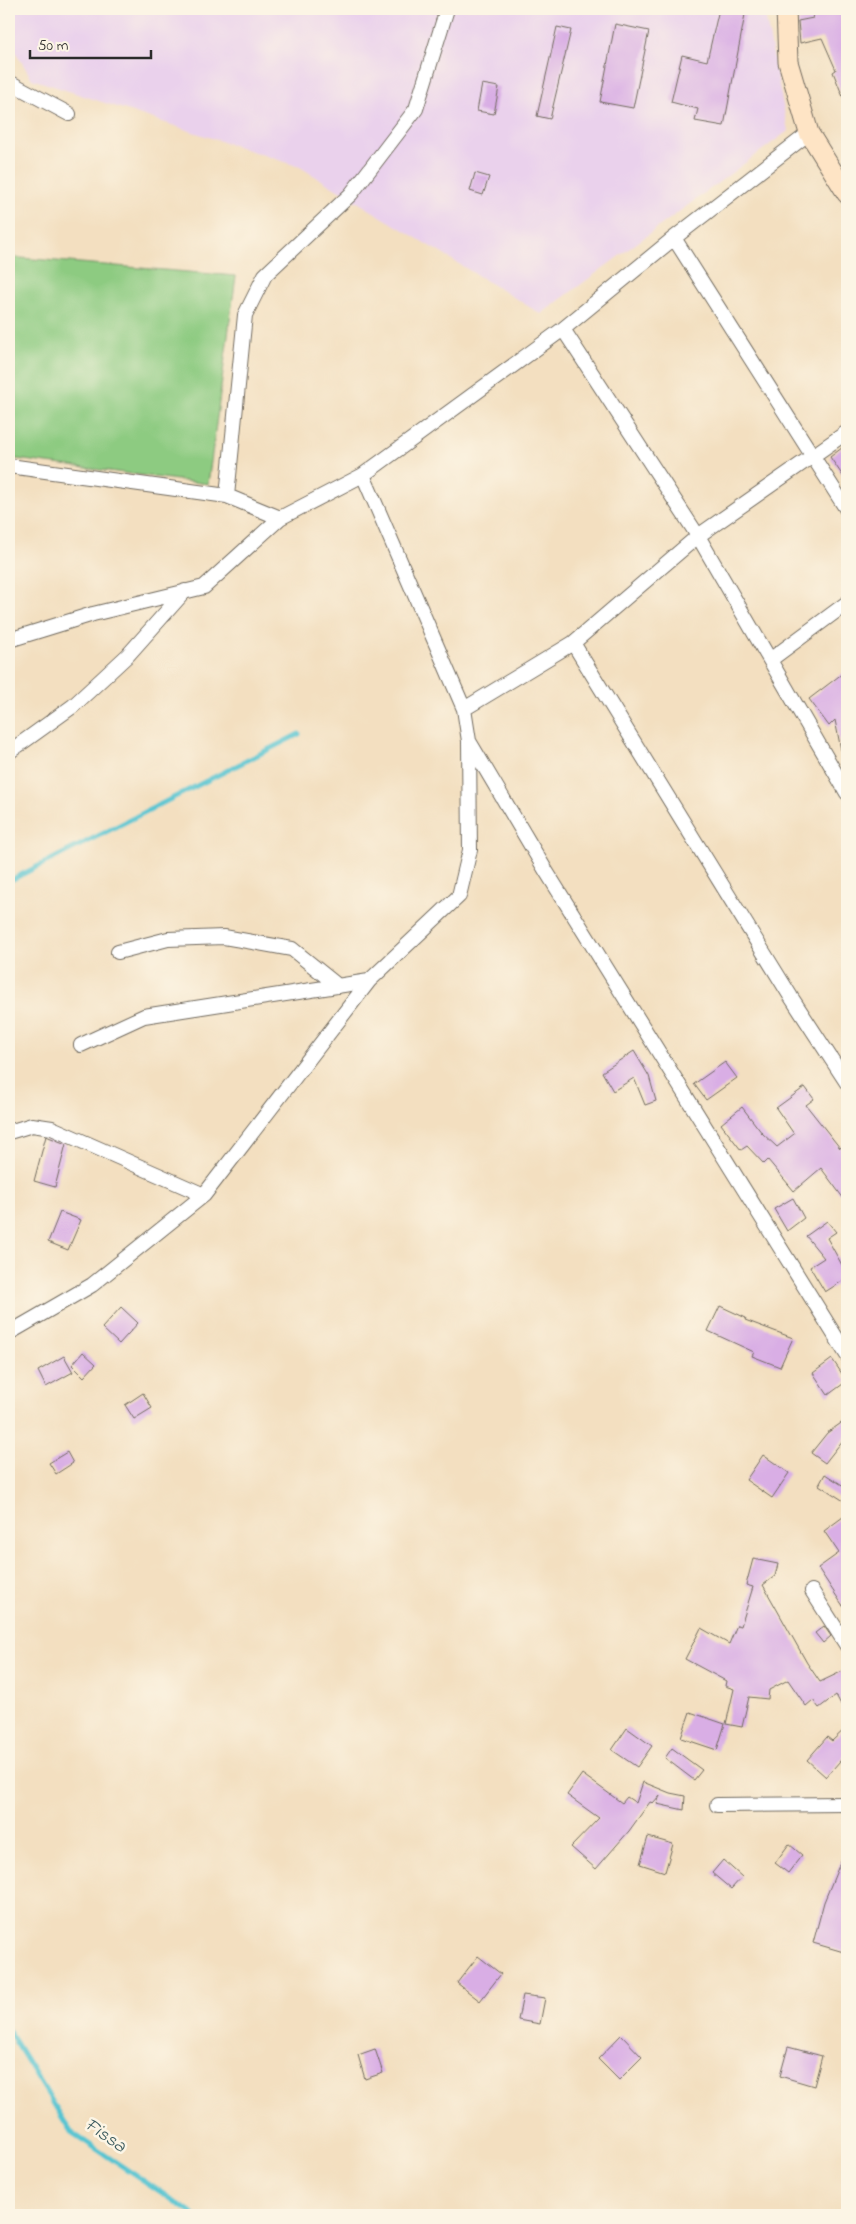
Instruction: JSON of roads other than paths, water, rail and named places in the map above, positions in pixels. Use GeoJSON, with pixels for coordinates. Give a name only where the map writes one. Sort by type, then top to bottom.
{"type":"FeatureCollection","features":[{"type":"Feature","properties":{"kind":"main road"},"geometry":{"type":"LineString","coordinates":[[786,9],[788,62],[809,133],[847,194]]}},
{"type":"Feature","properties":{"kind":"street"},"geometry":{"type":"LineString","coordinates":[[226,496],[245,315],[265,275],[351,194],[416,109],[447,9]]}},
{"type":"Feature","properties":{"kind":"street"},"geometry":{"type":"LineString","coordinates":[[9,82],[70,114]]}},
{"type":"Feature","properties":{"kind":"street"},"geometry":{"type":"LineString","coordinates":[[9,640],[93,614],[204,587],[280,518],[363,475],[563,329],[674,238],[809,133]]}},
{"type":"Feature","properties":{"kind":"street"},"geometry":{"type":"LineString","coordinates":[[674,238],[847,510]]}},
{"type":"Feature","properties":{"kind":"street"},"geometry":{"type":"LineString","coordinates":[[563,329],[698,536],[847,794]]}},
{"type":"Feature","properties":{"kind":"street"},"geometry":{"type":"LineString","coordinates":[[464,709],[573,643],[698,536],[847,432]]}},
{"type":"Feature","properties":{"kind":"street"},"geometry":{"type":"LineString","coordinates":[[9,466],[226,496],[280,518]]}},
{"type":"Feature","properties":{"kind":"street"},"geometry":{"type":"LineString","coordinates":[[9,1333],[92,1284],[204,1195],[369,981],[459,896],[470,850],[469,741],[464,709],[363,475]]}},
{"type":"Feature","properties":{"kind":"street"},"geometry":{"type":"LineString","coordinates":[[9,752],[74,706],[128,655],[184,591]]}},
{"type":"Feature","properties":{"kind":"street"},"geometry":{"type":"LineString","coordinates":[[770,660],[847,603]]}},
{"type":"Feature","properties":{"kind":"street"},"geometry":{"type":"LineString","coordinates":[[573,643],[791,997],[847,1083]]}},
{"type":"Feature","properties":{"kind":"street"},"geometry":{"type":"LineString","coordinates":[[469,741],[546,871],[847,1355]]}},
{"type":"Feature","properties":{"kind":"street"},"geometry":{"type":"LineString","coordinates":[[118,952],[168,940],[224,937],[292,949],[338,986]]}},
{"type":"Feature","properties":{"kind":"street"},"geometry":{"type":"LineString","coordinates":[[81,1045],[144,1016],[369,981]]}},
{"type":"Feature","properties":{"kind":"street"},"geometry":{"type":"LineString","coordinates":[[9,1132],[32,1125],[52,1128],[204,1195]]}},
{"type":"Feature","properties":{"kind":"street"},"geometry":{"type":"LineString","coordinates":[[812,1591],[847,1646]]}},
{"type":"Feature","properties":{"kind":"street"},"geometry":{"type":"LineString","coordinates":[[717,1804],[847,1804]]}},
{"type":"Feature","properties":{"kind":"waterway"},"geometry":{"type":"LineString","coordinates":[[9,881],[299,734]]}},
{"type":"Feature","properties":{"kind":"waterway","name":"Fissa"},"geometry":{"type":"LineString","coordinates":[[9,2031],[71,2132],[195,2215]]}}]}
